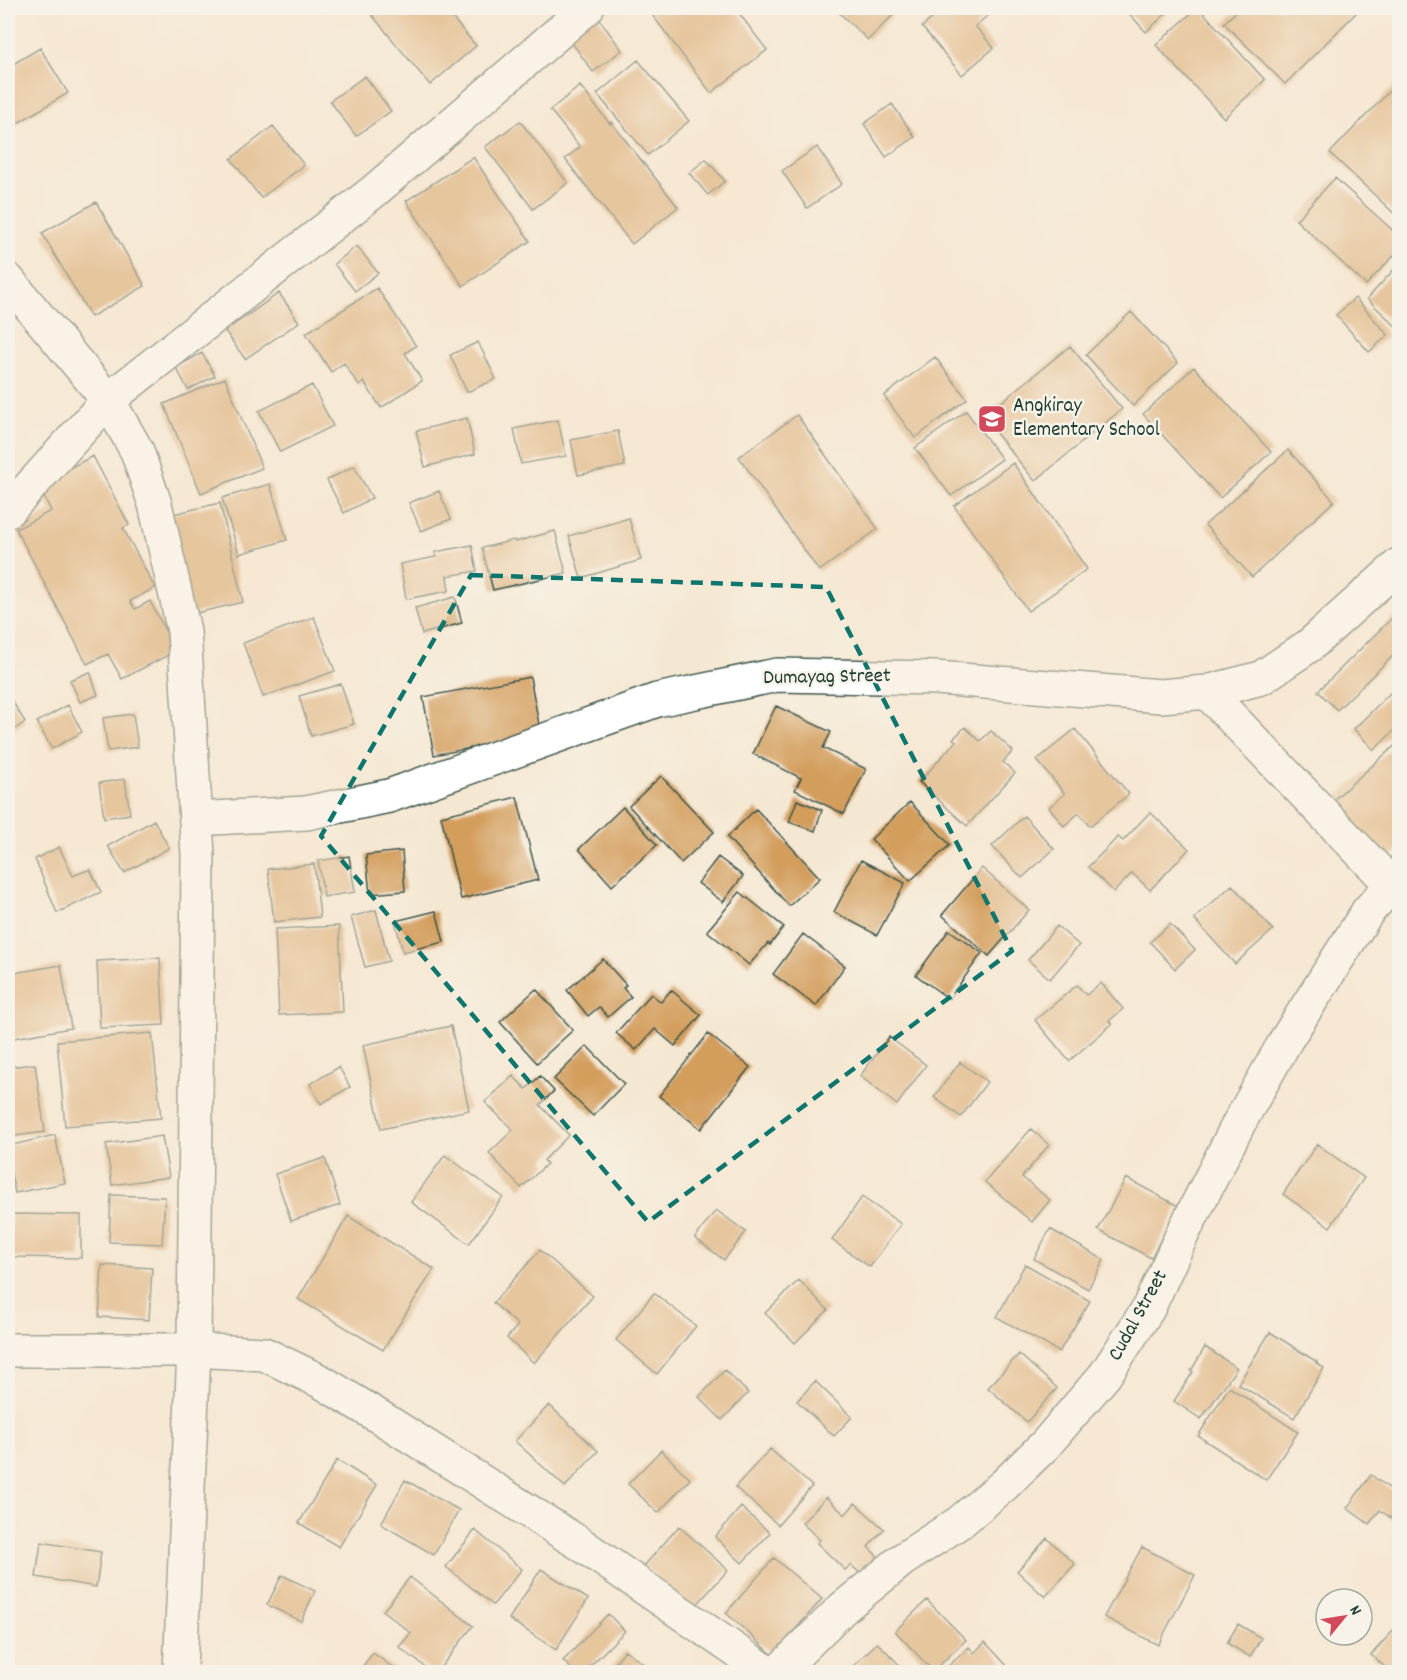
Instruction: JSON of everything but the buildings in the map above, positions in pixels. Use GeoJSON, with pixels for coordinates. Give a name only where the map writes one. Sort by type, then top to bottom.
{"type":"FeatureCollection","features":[{"type":"Feature","properties":{"kind":"street"},"geometry":{"type":"LineString","coordinates":[[8,512],[108,400],[373,192],[587,8]]}},
{"type":"Feature","properties":{"kind":"street"},"geometry":{"type":"LineString","coordinates":[[8,280],[108,400],[137,451],[155,504],[184,631],[198,867],[194,1350],[180,1672]]}},
{"type":"Feature","properties":{"kind":"street","name":"Dumayag Street"},"geometry":{"type":"LineString","coordinates":[[196,819],[306,813],[389,796],[657,700],[777,675],[936,678],[1161,696],[1207,692],[1261,678],[1310,645],[1400,564]]}},
{"type":"Feature","properties":{"kind":"street"},"geometry":{"type":"LineString","coordinates":[[1207,692],[1396,880]]}},
{"type":"Feature","properties":{"kind":"street","name":"Cudal Street"},"geometry":{"type":"LineString","coordinates":[[778,1672],[843,1608],[902,1560],[960,1522],[1004,1485],[1045,1446],[1105,1375],[1148,1309],[1182,1235],[1239,1123],[1286,1040],[1368,911],[1396,880]]}},
{"type":"Feature","properties":{"kind":"street"},"geometry":{"type":"LineString","coordinates":[[8,1350],[194,1350],[264,1354],[322,1382],[579,1543],[767,1672]]}},
{"type":"Feature","properties":{"kind":"highlighted area"},"geometry":{"type":"Polygon","coordinates":[[[471,575],[826,587],[1012,951],[648,1222],[321,836],[471,575]]]}},
{"type":"Feature","properties":{"kind":"place","name":"Angkiray Elementary School"},"geometry":{"type":"Point","coordinates":[992,419]}}]}
